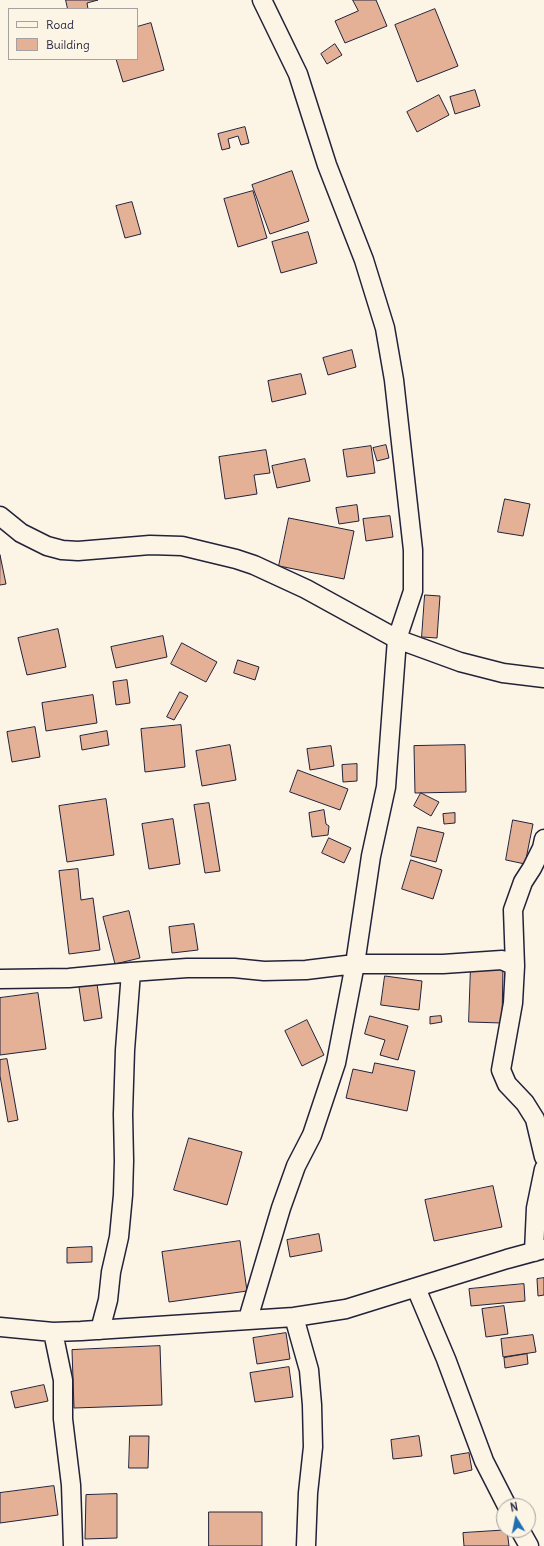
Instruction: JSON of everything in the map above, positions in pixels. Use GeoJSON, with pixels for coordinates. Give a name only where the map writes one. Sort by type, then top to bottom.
{"type":"FeatureCollection","features":[{"type":"Feature","properties":{"kind":"street"},"geometry":{"type":"LineString","coordinates":[[248,1319],[281,1208],[296,1166],[312,1135],[336,1063],[355,964],[371,856],[386,787],[397,639],[413,591],[413,550],[394,380],[385,328],[364,260],[327,165],[298,74],[262,0]]}},
{"type":"Feature","properties":{"kind":"street"},"geometry":{"type":"LineString","coordinates":[[0,516],[21,533],[47,546],[62,550],[78,551],[150,545],[182,546],[236,559],[254,565],[306,589],[397,639],[460,662],[503,672],[544,678]]}},
{"type":"Feature","properties":{"kind":"street"},"geometry":{"type":"LineString","coordinates":[[544,839],[542,848],[523,882],[513,910],[515,966],[513,1003],[501,1070],[505,1080],[525,1103],[536,1120],[544,1157]]}},
{"type":"Feature","properties":{"kind":"street"},"geometry":{"type":"LineString","coordinates":[[0,979],[70,978],[187,968],[234,968],[264,971],[306,970],[355,964],[443,964],[502,960],[515,966]]}},
{"type":"Feature","properties":{"kind":"street"},"geometry":{"type":"LineString","coordinates":[[100,1330],[108,1300],[111,1272],[119,1237],[123,1195],[123,1107],[131,972]]}},
{"type":"Feature","properties":{"kind":"street"},"geometry":{"type":"LineString","coordinates":[[0,1327],[53,1332],[100,1330],[294,1317],[346,1309],[416,1288],[465,1271],[539,1251],[536,1208],[544,1169]]}},
{"type":"Feature","properties":{"kind":"street"},"geometry":{"type":"LineString","coordinates":[[416,1288],[446,1359],[484,1461],[503,1498]]}},
{"type":"Feature","properties":{"kind":"street"},"geometry":{"type":"LineString","coordinates":[[294,1317],[309,1370],[312,1405],[313,1447],[308,1493],[306,1546]]}},
{"type":"Feature","properties":{"kind":"street"},"geometry":{"type":"LineString","coordinates":[[53,1332],[63,1380],[62,1420],[71,1485],[72,1546]]}},
{"type":"Feature","properties":{"kind":"building"},"geometry":{"type":"Polygon","coordinates":[[[66,0],[98,0],[87,3],[88,8],[68,8],[66,0]]]}},
{"type":"Feature","properties":{"kind":"building"},"geometry":{"type":"Polygon","coordinates":[[[353,0],[376,0],[387,26],[345,43],[335,21],[358,11],[353,0]]]}},
{"type":"Feature","properties":{"kind":"building"},"geometry":{"type":"Polygon","coordinates":[[[435,9],[458,66],[417,82],[395,25],[435,9]]]}},
{"type":"Feature","properties":{"kind":"building"},"geometry":{"type":"Polygon","coordinates":[[[151,23],[164,70],[123,82],[116,60],[138,60],[138,27],[151,23]]]}},
{"type":"Feature","properties":{"kind":"building"},"geometry":{"type":"Polygon","coordinates":[[[335,44],[342,55],[327,64],[321,54],[335,44]]]}},
{"type":"Feature","properties":{"kind":"building"},"geometry":{"type":"Polygon","coordinates":[[[475,90],[480,106],[455,114],[450,97],[475,90]]]}},
{"type":"Feature","properties":{"kind":"building"},"geometry":{"type":"Polygon","coordinates":[[[439,95],[449,115],[417,132],[407,112],[439,95]]]}},
{"type":"Feature","properties":{"kind":"building"},"geometry":{"type":"Polygon","coordinates":[[[245,127],[249,143],[241,145],[238,136],[228,139],[230,148],[222,150],[218,134],[245,127]]]}},
{"type":"Feature","properties":{"kind":"building"},"geometry":{"type":"Polygon","coordinates":[[[292,171],[309,221],[270,234],[252,185],[292,171]]]}},
{"type":"Feature","properties":{"kind":"building"},"geometry":{"type":"Polygon","coordinates":[[[253,191],[267,238],[238,247],[224,199],[253,191]]]}},
{"type":"Feature","properties":{"kind":"building"},"geometry":{"type":"Polygon","coordinates":[[[132,202],[141,234],[125,238],[116,206],[132,202]]]}},
{"type":"Feature","properties":{"kind":"building"},"geometry":{"type":"Polygon","coordinates":[[[308,232],[317,263],[281,273],[272,242],[308,232]]]}},
{"type":"Feature","properties":{"kind":"building"},"geometry":{"type":"Polygon","coordinates":[[[352,350],[356,367],[328,375],[323,358],[352,350]]]}},
{"type":"Feature","properties":{"kind":"building"},"geometry":{"type":"Polygon","coordinates":[[[301,374],[306,394],[272,402],[268,381],[301,374]]]}},
{"type":"Feature","properties":{"kind":"building"},"geometry":{"type":"Polygon","coordinates":[[[386,445],[389,458],[377,461],[373,448],[386,445]]]}},
{"type":"Feature","properties":{"kind":"building"},"geometry":{"type":"Polygon","coordinates":[[[371,446],[375,473],[347,477],[343,450],[371,446]]]}},
{"type":"Feature","properties":{"kind":"building"},"geometry":{"type":"Polygon","coordinates":[[[266,450],[270,473],[254,475],[257,494],[225,499],[219,457],[266,450]]]}},
{"type":"Feature","properties":{"kind":"building"},"geometry":{"type":"Polygon","coordinates":[[[305,459],[310,481],[277,488],[272,466],[305,459]]]}},
{"type":"Feature","properties":{"kind":"building"},"geometry":{"type":"Polygon","coordinates":[[[505,499],[530,504],[523,536],[498,532],[505,499]]]}},
{"type":"Feature","properties":{"kind":"building"},"geometry":{"type":"Polygon","coordinates":[[[357,505],[359,521],[339,524],[336,508],[357,505]]]}},
{"type":"Feature","properties":{"kind":"building"},"geometry":{"type":"Polygon","coordinates":[[[390,516],[393,537],[366,541],[363,519],[390,516]]]}},
{"type":"Feature","properties":{"kind":"building"},"geometry":{"type":"Polygon","coordinates":[[[289,518],[354,531],[344,579],[279,566],[289,518]]]}},
{"type":"Feature","properties":{"kind":"building"},"geometry":{"type":"Polygon","coordinates":[[[0,555],[6,584],[0,585],[0,555]]]}},
{"type":"Feature","properties":{"kind":"building"},"geometry":{"type":"Polygon","coordinates":[[[425,595],[440,596],[437,638],[422,637],[425,595]]]}},
{"type":"Feature","properties":{"kind":"building"},"geometry":{"type":"Polygon","coordinates":[[[58,629],[66,667],[27,675],[18,638],[58,629]]]}},
{"type":"Feature","properties":{"kind":"building"},"geometry":{"type":"Polygon","coordinates":[[[163,636],[167,657],[116,668],[111,647],[163,636]]]}},
{"type":"Feature","properties":{"kind":"building"},"geometry":{"type":"Polygon","coordinates":[[[182,643],[217,662],[206,682],[171,664],[182,643]]]}},
{"type":"Feature","properties":{"kind":"building"},"geometry":{"type":"Polygon","coordinates":[[[238,660],[259,667],[255,680],[234,673],[238,660]]]}},
{"type":"Feature","properties":{"kind":"building"},"geometry":{"type":"Polygon","coordinates":[[[127,680],[130,703],[116,705],[113,682],[127,680]]]}},
{"type":"Feature","properties":{"kind":"building"},"geometry":{"type":"Polygon","coordinates":[[[180,692],[188,696],[174,720],[167,717],[180,692]]]}},
{"type":"Feature","properties":{"kind":"building"},"geometry":{"type":"Polygon","coordinates":[[[93,695],[97,723],[46,731],[42,703],[93,695]]]}},
{"type":"Feature","properties":{"kind":"building"},"geometry":{"type":"Polygon","coordinates":[[[181,725],[185,767],[145,772],[141,729],[181,725]]]}},
{"type":"Feature","properties":{"kind":"building"},"geometry":{"type":"Polygon","coordinates":[[[35,727],[40,757],[12,762],[7,732],[35,727]]]}},
{"type":"Feature","properties":{"kind":"building"},"geometry":{"type":"Polygon","coordinates":[[[107,731],[109,745],[82,750],[80,736],[107,731]]]}},
{"type":"Feature","properties":{"kind":"building"},"geometry":{"type":"Polygon","coordinates":[[[230,745],[236,780],[202,786],[196,751],[230,745]]]}},
{"type":"Feature","properties":{"kind":"building"},"geometry":{"type":"Polygon","coordinates":[[[465,745],[466,792],[415,793],[414,746],[465,745]]]}},
{"type":"Feature","properties":{"kind":"building"},"geometry":{"type":"Polygon","coordinates":[[[331,746],[334,766],[310,770],[307,749],[331,746]]]}},
{"type":"Feature","properties":{"kind":"building"},"geometry":{"type":"Polygon","coordinates":[[[357,764],[357,781],[343,782],[342,765],[357,764]]]}},
{"type":"Feature","properties":{"kind":"building"},"geometry":{"type":"Polygon","coordinates":[[[298,770],[348,789],[340,810],[290,792],[298,770]]]}},
{"type":"Feature","properties":{"kind":"building"},"geometry":{"type":"Polygon","coordinates":[[[421,793],[439,802],[431,816],[414,806],[421,793]]]}},
{"type":"Feature","properties":{"kind":"building"},"geometry":{"type":"Polygon","coordinates":[[[106,799],[114,855],[67,862],[59,806],[106,799]]]}},
{"type":"Feature","properties":{"kind":"building"},"geometry":{"type":"Polygon","coordinates":[[[209,803],[220,871],[205,873],[194,805],[209,803]]]}},
{"type":"Feature","properties":{"kind":"building"},"geometry":{"type":"Polygon","coordinates":[[[324,810],[326,824],[329,826],[328,835],[312,837],[309,813],[324,810]]]}},
{"type":"Feature","properties":{"kind":"building"},"geometry":{"type":"Polygon","coordinates":[[[455,813],[455,823],[444,824],[443,814],[455,813]]]}},
{"type":"Feature","properties":{"kind":"building"},"geometry":{"type":"Polygon","coordinates":[[[173,819],[180,864],[149,869],[142,824],[173,819]]]}},
{"type":"Feature","properties":{"kind":"building"},"geometry":{"type":"Polygon","coordinates":[[[513,820],[533,824],[525,864],[506,860],[513,820]]]}},
{"type":"Feature","properties":{"kind":"building"},"geometry":{"type":"Polygon","coordinates":[[[418,827],[444,833],[436,862],[411,856],[418,827]]]}},
{"type":"Feature","properties":{"kind":"building"},"geometry":{"type":"Polygon","coordinates":[[[329,838],[351,848],[344,863],[322,853],[329,838]]]}},
{"type":"Feature","properties":{"kind":"building"},"geometry":{"type":"Polygon","coordinates":[[[411,860],[442,870],[433,899],[402,889],[411,860]]]}},
{"type":"Feature","properties":{"kind":"building"},"geometry":{"type":"Polygon","coordinates":[[[78,869],[81,900],[93,898],[100,950],[69,954],[59,871],[78,869]]]}},
{"type":"Feature","properties":{"kind":"building"},"geometry":{"type":"Polygon","coordinates":[[[129,911],[140,958],[115,964],[103,917],[129,911]]]}},
{"type":"Feature","properties":{"kind":"building"},"geometry":{"type":"Polygon","coordinates":[[[194,924],[198,950],[172,953],[169,927],[194,924]]]}},
{"type":"Feature","properties":{"kind":"building"},"geometry":{"type":"Polygon","coordinates":[[[471,965],[503,966],[502,1023],[469,1022],[471,965]]]}},
{"type":"Feature","properties":{"kind":"building"},"geometry":{"type":"Polygon","coordinates":[[[385,976],[422,981],[419,1010],[381,1005],[385,976]]]}},
{"type":"Feature","properties":{"kind":"building"},"geometry":{"type":"Polygon","coordinates":[[[97,984],[102,1018],[84,1021],[79,987],[97,984]]]}},
{"type":"Feature","properties":{"kind":"building"},"geometry":{"type":"Polygon","coordinates":[[[38,993],[46,1049],[0,1055],[0,998],[38,993]]]}},
{"type":"Feature","properties":{"kind":"building"},"geometry":{"type":"Polygon","coordinates":[[[370,1016],[408,1026],[398,1060],[380,1055],[385,1040],[365,1034],[370,1016]]]}},
{"type":"Feature","properties":{"kind":"building"},"geometry":{"type":"Polygon","coordinates":[[[441,1016],[442,1022],[430,1024],[430,1017],[441,1016]]]}},
{"type":"Feature","properties":{"kind":"building"},"geometry":{"type":"Polygon","coordinates":[[[307,1020],[324,1055],[302,1066],[285,1031],[307,1020]]]}},
{"type":"Feature","properties":{"kind":"building"},"geometry":{"type":"Polygon","coordinates":[[[7,1059],[18,1120],[8,1122],[0,1076],[0,1060],[7,1059]]]}},
{"type":"Feature","properties":{"kind":"building"},"geometry":{"type":"Polygon","coordinates":[[[375,1063],[415,1071],[407,1111],[346,1098],[353,1069],[372,1073],[375,1063]]]}},
{"type":"Feature","properties":{"kind":"building"},"geometry":{"type":"Polygon","coordinates":[[[189,1138],[242,1152],[227,1205],[174,1190],[189,1138]]]}},
{"type":"Feature","properties":{"kind":"building"},"geometry":{"type":"Polygon","coordinates":[[[493,1186],[502,1227],[434,1241],[425,1200],[493,1186]]]}},
{"type":"Feature","properties":{"kind":"building"},"geometry":{"type":"Polygon","coordinates":[[[319,1234],[322,1251],[290,1257],[287,1240],[319,1234]]]}},
{"type":"Feature","properties":{"kind":"building"},"geometry":{"type":"Polygon","coordinates":[[[240,1241],[247,1291],[169,1302],[162,1252],[240,1241]]]}},
{"type":"Feature","properties":{"kind":"building"},"geometry":{"type":"Polygon","coordinates":[[[92,1247],[92,1262],[67,1263],[67,1248],[92,1247]]]}},
{"type":"Feature","properties":{"kind":"building"},"geometry":{"type":"Polygon","coordinates":[[[544,1278],[544,1295],[538,1296],[537,1279],[544,1278]]]}},
{"type":"Feature","properties":{"kind":"building"},"geometry":{"type":"Polygon","coordinates":[[[524,1284],[525,1301],[471,1306],[469,1289],[524,1284]]]}},
{"type":"Feature","properties":{"kind":"building"},"geometry":{"type":"Polygon","coordinates":[[[504,1306],[508,1334],[486,1337],[482,1309],[504,1306]]]}},
{"type":"Feature","properties":{"kind":"building"},"geometry":{"type":"Polygon","coordinates":[[[286,1333],[290,1359],[257,1364],[253,1338],[286,1333]]]}},
{"type":"Feature","properties":{"kind":"building"},"geometry":{"type":"Polygon","coordinates":[[[533,1335],[536,1352],[503,1357],[501,1339],[533,1335]]]}},
{"type":"Feature","properties":{"kind":"building"},"geometry":{"type":"Polygon","coordinates":[[[160,1346],[162,1405],[74,1408],[72,1350],[160,1346]]]}},
{"type":"Feature","properties":{"kind":"building"},"geometry":{"type":"Polygon","coordinates":[[[527,1354],[528,1364],[505,1368],[504,1358],[527,1354]]]}},
{"type":"Feature","properties":{"kind":"building"},"geometry":{"type":"Polygon","coordinates":[[[289,1367],[293,1397],[255,1402],[250,1373],[289,1367]]]}},
{"type":"Feature","properties":{"kind":"building"},"geometry":{"type":"Polygon","coordinates":[[[44,1385],[48,1401],[15,1408],[11,1392],[44,1385]]]}},
{"type":"Feature","properties":{"kind":"building"},"geometry":{"type":"Polygon","coordinates":[[[130,1436],[149,1436],[148,1468],[129,1468],[130,1436]]]}},
{"type":"Feature","properties":{"kind":"building"},"geometry":{"type":"Polygon","coordinates":[[[419,1436],[422,1456],[393,1459],[391,1440],[419,1436]]]}},
{"type":"Feature","properties":{"kind":"building"},"geometry":{"type":"Polygon","coordinates":[[[469,1453],[472,1470],[454,1474],[451,1456],[469,1453]]]}},
{"type":"Feature","properties":{"kind":"building"},"geometry":{"type":"Polygon","coordinates":[[[54,1486],[58,1515],[0,1523],[0,1493],[54,1486]]]}},
{"type":"Feature","properties":{"kind":"building"},"geometry":{"type":"Polygon","coordinates":[[[117,1494],[117,1538],[85,1539],[86,1495],[117,1494]]]}},
{"type":"Feature","properties":{"kind":"building"},"geometry":{"type":"Polygon","coordinates":[[[209,1512],[262,1512],[262,1546],[209,1546],[209,1512]]]}},
{"type":"Feature","properties":{"kind":"building"},"geometry":{"type":"Polygon","coordinates":[[[496,1531],[496,1538],[508,1538],[509,1546],[464,1546],[463,1533],[496,1531]]]}}]}
